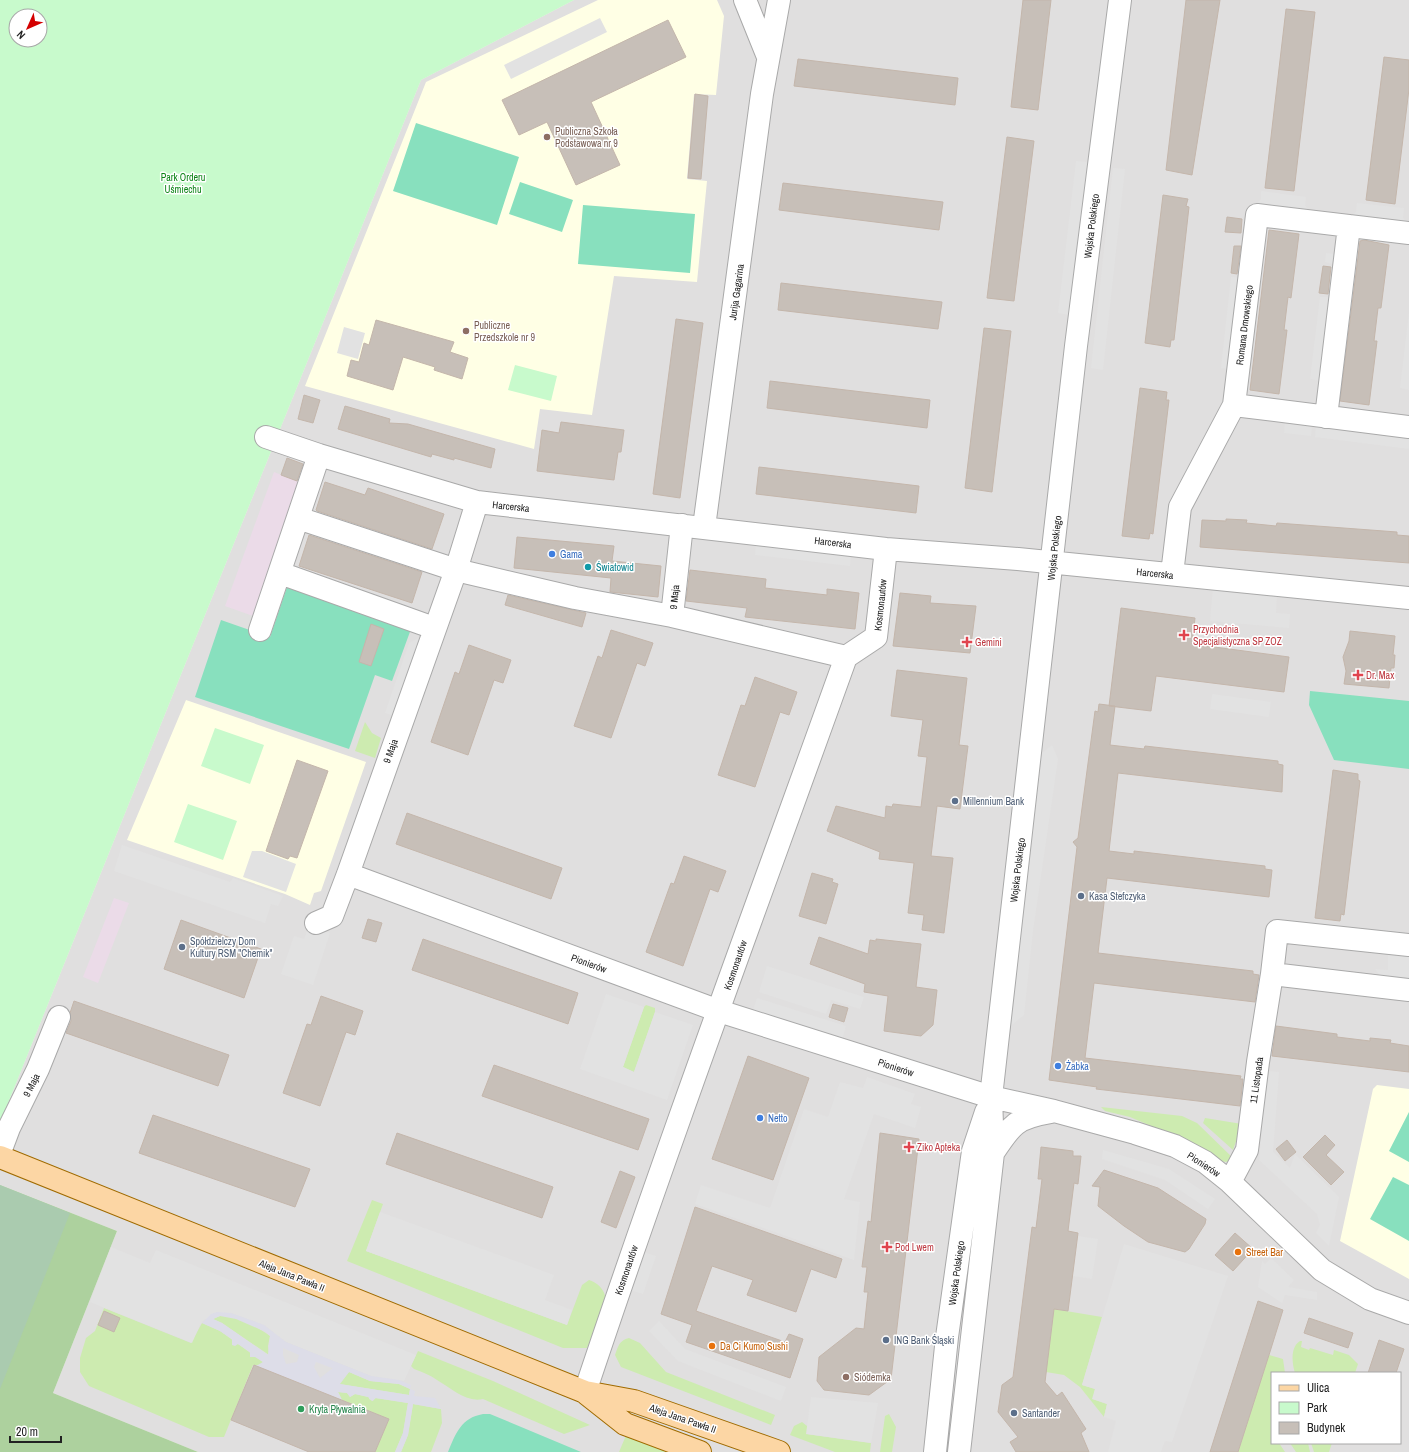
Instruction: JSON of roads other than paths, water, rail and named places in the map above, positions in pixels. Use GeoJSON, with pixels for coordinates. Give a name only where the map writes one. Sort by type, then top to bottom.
{"type":"FeatureCollection","features":[{"type":"Feature","properties":{"kind":"main road","name":"Aleja Jana Pawła II"},"geometry":{"type":"LineString","coordinates":[[0,1157],[585,1392],[634,1401],[779,1452]]}},
{"type":"Feature","properties":{"kind":"main road","name":"Aleja Jana Pawła II"},"geometry":{"type":"LineString","coordinates":[[585,1392],[625,1424],[700,1452]]}},
{"type":"Feature","properties":{"kind":"street"},"geometry":{"type":"LineString","coordinates":[[744,0],[768,57]]}},
{"type":"Feature","properties":{"kind":"street","name":"Jurija Gagarina"},"geometry":{"type":"LineString","coordinates":[[704,527],[768,57],[779,0]]}},
{"type":"Feature","properties":{"kind":"street","name":"Wojska Polskiego"},"geometry":{"type":"LineString","coordinates":[[959,1452],[993,1153],[991,1097],[1076,346],[1120,0]]}},
{"type":"Feature","properties":{"kind":"street","name":"Romana Dmowskiego"},"geometry":{"type":"LineString","coordinates":[[1172,574],[1180,508],[1234,405],[1257,215],[1409,233]]}},
{"type":"Feature","properties":{"kind":"street"},"geometry":{"type":"LineString","coordinates":[[1326,417],[1349,226]]}},
{"type":"Feature","properties":{"kind":"street"},"geometry":{"type":"LineString","coordinates":[[1234,405],[1409,428]]}},
{"type":"Feature","properties":{"kind":"street","name":"Harcerska"},"geometry":{"type":"LineString","coordinates":[[266,437],[319,455],[477,502],[886,549],[1052,562],[1409,598]]}},
{"type":"Feature","properties":{"kind":"street"},"geometry":{"type":"LineString","coordinates":[[260,630],[319,455]]}},
{"type":"Feature","properties":{"kind":"street","name":"9 Maja"},"geometry":{"type":"LineString","coordinates":[[316,923],[332,916],[456,570],[477,502]]}},
{"type":"Feature","properties":{"kind":"street"},"geometry":{"type":"LineString","coordinates":[[298,518],[456,570]]}},
{"type":"Feature","properties":{"kind":"street","name":"9 Maja"},"geometry":{"type":"LineString","coordinates":[[456,570],[575,598],[672,616],[682,525]]}},
{"type":"Feature","properties":{"kind":"street","name":"Kosmonautów"},"geometry":{"type":"LineString","coordinates":[[585,1392],[660,1168],[719,1011],[846,657],[876,637],[886,549]]}},
{"type":"Feature","properties":{"kind":"street"},"geometry":{"type":"LineString","coordinates":[[280,573],[434,628]]}},
{"type":"Feature","properties":{"kind":"street"},"geometry":{"type":"LineString","coordinates":[[672,616],[846,657]]}},
{"type":"Feature","properties":{"kind":"street","name":"Pionierów"},"geometry":{"type":"LineString","coordinates":[[348,874],[719,1011],[991,1097],[1054,1111],[1135,1133],[1175,1146],[1205,1162],[1230,1182],[1322,1270],[1370,1300],[1409,1313]]}},
{"type":"Feature","properties":{"kind":"street","name":"11 Listopada"},"geometry":{"type":"LineString","coordinates":[[1230,1182],[1247,1150],[1258,1062],[1278,931],[1409,945]]}},
{"type":"Feature","properties":{"kind":"street"},"geometry":{"type":"LineString","coordinates":[[1272,974],[1409,990]]}},
{"type":"Feature","properties":{"kind":"street","name":"9 Maja"},"geometry":{"type":"LineString","coordinates":[[0,1152],[9,1128],[38,1069],[59,1017]]}},
{"type":"Feature","properties":{"kind":"street","name":"Wojska Polskiego"},"geometry":{"type":"LineString","coordinates":[[935,1452],[947,1337],[973,1151],[991,1097]]}},
{"type":"Feature","properties":{"kind":"street","name":"Wojska Polskiego"},"geometry":{"type":"LineString","coordinates":[[993,1153],[1010,1130],[1019,1121],[1029,1116],[1054,1111]]}},
{"type":"Feature","properties":{"kind":"place","name":"Publiczna Szkoła Podstawowa nr 9"},"geometry":{"type":"Point","coordinates":[547,137]}},
{"type":"Feature","properties":{"kind":"place","name":"Publiczne Przedszkole nr 9"},"geometry":{"type":"Point","coordinates":[466,331]}},
{"type":"Feature","properties":{"kind":"place","name":"Gama"},"geometry":{"type":"Point","coordinates":[552,554]}},
{"type":"Feature","properties":{"kind":"place","name":"Światowid"},"geometry":{"type":"Point","coordinates":[588,567]}},
{"type":"Feature","properties":{"kind":"place","name":"Przychodnia Specjalistyczna SP ZOZ"},"geometry":{"type":"Point","coordinates":[1184,635]}},
{"type":"Feature","properties":{"kind":"place","name":"Gemini"},"geometry":{"type":"Point","coordinates":[967,642]}},
{"type":"Feature","properties":{"kind":"place","name":"Dr. Max"},"geometry":{"type":"Point","coordinates":[1358,675]}},
{"type":"Feature","properties":{"kind":"place","name":"Millennium Bank"},"geometry":{"type":"Point","coordinates":[955,801]}},
{"type":"Feature","properties":{"kind":"place","name":"Kasa Stefczyka"},"geometry":{"type":"Point","coordinates":[1081,896]}},
{"type":"Feature","properties":{"kind":"place","name":"Spółdzielczy Dom Kultury RSM \"Chemik\""},"geometry":{"type":"Point","coordinates":[182,947]}},
{"type":"Feature","properties":{"kind":"place","name":"Żabka"},"geometry":{"type":"Point","coordinates":[1058,1066]}},
{"type":"Feature","properties":{"kind":"place","name":"Netto"},"geometry":{"type":"Point","coordinates":[760,1118]}},
{"type":"Feature","properties":{"kind":"place","name":"Ziko Apteka"},"geometry":{"type":"Point","coordinates":[909,1147]}},
{"type":"Feature","properties":{"kind":"place","name":"Pod Lwem"},"geometry":{"type":"Point","coordinates":[887,1247]}},
{"type":"Feature","properties":{"kind":"place","name":"Street Bar"},"geometry":{"type":"Point","coordinates":[1238,1252]}},
{"type":"Feature","properties":{"kind":"place","name":"ING Bank Śląski"},"geometry":{"type":"Point","coordinates":[886,1340]}},
{"type":"Feature","properties":{"kind":"place","name":"Da Ci Kumo Sushi"},"geometry":{"type":"Point","coordinates":[712,1346]}},
{"type":"Feature","properties":{"kind":"place","name":"Siódemka"},"geometry":{"type":"Point","coordinates":[846,1377]}},
{"type":"Feature","properties":{"kind":"place","name":"Kryta Pływalnia"},"geometry":{"type":"Point","coordinates":[301,1409]}},
{"type":"Feature","properties":{"kind":"place","name":"Santander"},"geometry":{"type":"Point","coordinates":[1014,1413]}},
{"type":"Feature","properties":{"kind":"park label","name":"Park Orderu Uśmiechu"},"geometry":{"type":"Point","coordinates":[183,182]}}]}
